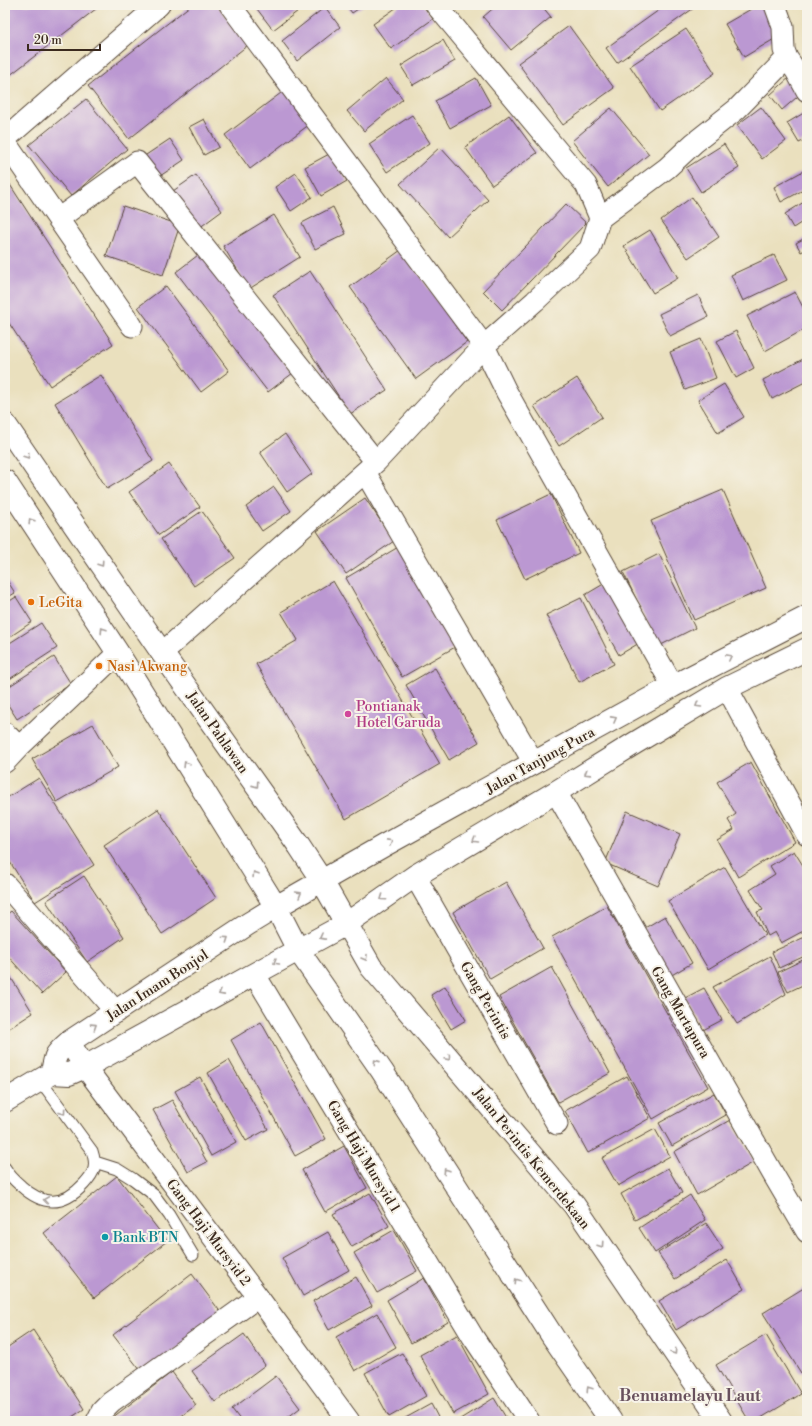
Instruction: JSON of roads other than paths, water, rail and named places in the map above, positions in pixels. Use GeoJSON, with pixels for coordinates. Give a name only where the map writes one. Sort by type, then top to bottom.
{"type":"FeatureCollection","features":[{"type":"Feature","properties":{"kind":"main road","name":"Jalan Pahlawan"},"geometry":{"type":"LineString","coordinates":[[5,424],[162,653],[299,846],[322,881],[346,924]]}},
{"type":"Feature","properties":{"kind":"main road"},"geometry":{"type":"LineString","coordinates":[[5,481],[118,653],[276,907],[298,950],[382,1071],[553,1337],[611,1421]]}},
{"type":"Feature","properties":{"kind":"main road","name":"Jalan Tanjung Pura"},"geometry":{"type":"LineString","coordinates":[[276,907],[390,842],[672,686],[807,617]]}},
{"type":"Feature","properties":{"kind":"main road"},"geometry":{"type":"LineString","coordinates":[[5,1101],[46,1077],[69,1074],[84,1067],[346,924],[415,876],[727,688],[807,649]]}},
{"type":"Feature","properties":{"kind":"main road","name":"Jalan Imam Bonjol"},"geometry":{"type":"LineString","coordinates":[[46,1077],[54,1056],[59,1050],[276,907]]}},
{"type":"Feature","properties":{"kind":"main road","name":"Jalan Perintis Kemerdekaan"},"geometry":{"type":"LineString","coordinates":[[346,924],[371,967],[574,1205],[721,1421]]}},
{"type":"Feature","properties":{"kind":"street"},"geometry":{"type":"LineString","coordinates":[[132,326],[5,140],[159,5]]}},
{"type":"Feature","properties":{"kind":"street"},"geometry":{"type":"LineString","coordinates":[[230,5],[484,346],[506,391],[672,686]]}},
{"type":"Feature","properties":{"kind":"street"},"geometry":{"type":"LineString","coordinates":[[436,5],[586,185],[600,218]]}},
{"type":"Feature","properties":{"kind":"street"},"geometry":{"type":"LineString","coordinates":[[775,5],[784,27],[784,50],[787,58],[807,91]]}},
{"type":"Feature","properties":{"kind":"street"},"geometry":{"type":"LineString","coordinates":[[162,653],[371,467],[484,346],[590,249],[600,218],[667,168],[694,143],[738,109],[787,58]]}},
{"type":"Feature","properties":{"kind":"street"},"geometry":{"type":"LineString","coordinates":[[58,219],[136,162],[371,467],[534,763]]}},
{"type":"Feature","properties":{"kind":"street"},"geometry":{"type":"LineString","coordinates":[[5,762],[12,740],[118,653]]}},
{"type":"Feature","properties":{"kind":"street"},"geometry":{"type":"LineString","coordinates":[[727,688],[807,835]]}},
{"type":"Feature","properties":{"kind":"street","name":"Gang Martapura"},"geometry":{"type":"LineString","coordinates":[[556,792],[807,1232]]}},
{"type":"Feature","properties":{"kind":"street","name":"Gang Perintis"},"geometry":{"type":"LineString","coordinates":[[415,876],[557,1124]]}},
{"type":"Feature","properties":{"kind":"street"},"geometry":{"type":"LineString","coordinates":[[5,884],[116,1012]]}},
{"type":"Feature","properties":{"kind":"street","name":"Gang Haji Mursyid 1"},"geometry":{"type":"LineString","coordinates":[[255,975],[473,1337],[529,1421]]}},
{"type":"Feature","properties":{"kind":"street","name":"Gang Haji Mursyid 2"},"geometry":{"type":"LineString","coordinates":[[70,1042],[84,1067],[258,1297],[349,1421]]}},
{"type":"Feature","properties":{"kind":"street"},"geometry":{"type":"LineString","coordinates":[[97,1421],[102,1411],[111,1402],[258,1297]]}},
{"type":"Feature","properties":{"kind":"lane"},"geometry":{"type":"LineString","coordinates":[[5,1168],[15,1181],[39,1200],[58,1201],[70,1197],[92,1175],[95,1162],[92,1151],[46,1077]]}},
{"type":"Feature","properties":{"kind":"lane"},"geometry":{"type":"LineString","coordinates":[[95,1162],[117,1169],[134,1179],[154,1195],[169,1215],[193,1255]]}},
{"type":"Feature","properties":{"kind":"place","name":"LeGita"},"geometry":{"type":"Point","coordinates":[31,602]}},
{"type":"Feature","properties":{"kind":"place","name":"Nasi Akwang"},"geometry":{"type":"Point","coordinates":[99,666]}},
{"type":"Feature","properties":{"kind":"place","name":"Pontianak Hotel Garuda"},"geometry":{"type":"Point","coordinates":[348,714]}},
{"type":"Feature","properties":{"kind":"place","name":"Bank BTN"},"geometry":{"type":"Point","coordinates":[105,1237]}},
{"type":"Feature","properties":{"kind":"district","name":"Benuamelayu Laut"},"geometry":{"type":"Point","coordinates":[690,1395]}}]}
